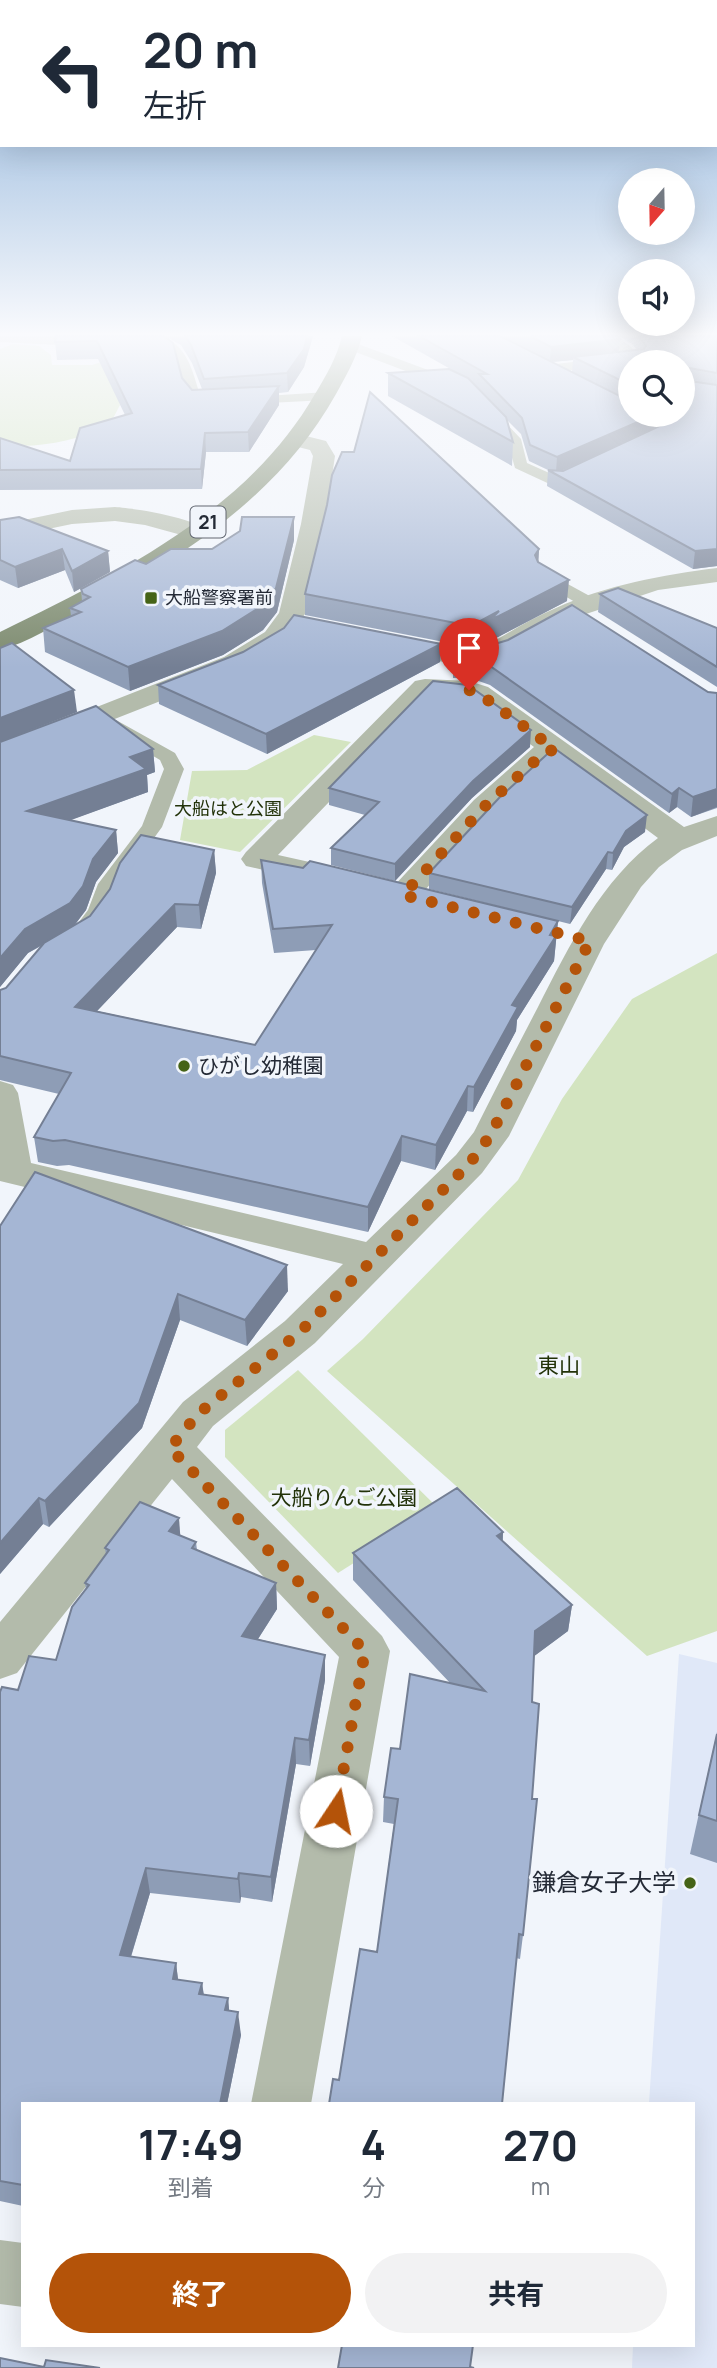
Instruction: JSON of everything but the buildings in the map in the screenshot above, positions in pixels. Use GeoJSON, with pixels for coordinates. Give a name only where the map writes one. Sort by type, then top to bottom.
{"type":"FeatureCollection","features":[{"type":"Feature","properties":{"kind":"main road","name":"21"},"geometry":{"type":"LineString","coordinates":[[0,642],[79,603],[163,555],[196,532],[258,481],[292,447]]}},
{"type":"Feature","properties":{"kind":"street"},"geometry":{"type":"LineString","coordinates":[[0,755],[233,663],[274,638],[292,614],[313,524],[324,456],[318,447]]}},
{"type":"Feature","properties":{"kind":"street"},"geometry":{"type":"LineString","coordinates":[[0,532],[83,516],[114,514],[139,517],[196,532]]}},
{"type":"Feature","properties":{"kind":"street"},"geometry":{"type":"LineString","coordinates":[[365,638],[473,658],[488,655],[654,583],[717,575]]}},
{"type":"Feature","properties":{"kind":"street"},"geometry":{"type":"LineString","coordinates":[[287,622],[313,628]]}},
{"type":"Feature","properties":{"kind":"street"},"geometry":{"type":"LineString","coordinates":[[335,878],[273,877],[257,859],[425,687],[478,693],[680,839]]}},
{"type":"Feature","properties":{"kind":"street"},"geometry":{"type":"LineString","coordinates":[[403,895],[485,806],[544,753],[555,749]]}},
{"type":"Feature","properties":{"kind":"street"},"geometry":{"type":"LineString","coordinates":[[0,1658],[198,1414],[300,1332],[469,1164],[490,1136],[576,937],[648,860],[680,839],[717,825]]}},
{"type":"Feature","properties":{"kind":"street"},"geometry":{"type":"LineString","coordinates":[[0,1093],[13,1172],[374,1258]]}},
{"type":"Feature","properties":{"kind":"street"},"geometry":{"type":"LineString","coordinates":[[170,1448],[365,1651],[281,2102]]}},
{"type":"Feature","properties":{"kind":"street"},"geometry":{"type":"LineString","coordinates":[[0,2272],[21,2276]]}},
{"type":"Feature","properties":{"kind":"lane"},"geometry":{"type":"LineString","coordinates":[[515,447],[520,465],[556,482],[591,466]]}},
{"type":"Feature","properties":{"kind":"lane"},"geometry":{"type":"LineString","coordinates":[[544,576],[586,613]]}},
{"type":"Feature","properties":{"kind":"lane"},"geometry":{"type":"LineString","coordinates":[[72,940],[83,933],[99,911],[109,884],[152,827],[174,769],[168,757],[99,717]]}},
{"type":"Feature","properties":{"kind":"shaded area","name":"鎌倉女子大学"},"geometry":{"type":"Polygon","coordinates":[[[679,1654],[717,1663],[717,2368],[632,2368],[633,2347],[695,2347],[695,2102],[649,2102],[679,1654]]]}},
{"type":"Feature","properties":{"kind":"green space","name":"大船はと公園"},"geometry":{"type":"Polygon","coordinates":[[[314,735],[351,742],[240,852],[180,840],[192,771],[247,770],[314,735]]]}},
{"type":"Feature","properties":{"kind":"green space","name":"東山"},"geometry":{"type":"Polygon","coordinates":[[[717,953],[717,1631],[647,1656],[327,1371],[363,1339],[518,1180],[562,1099],[632,999],[717,953]]]}},
{"type":"Feature","properties":{"kind":"green space","name":"大船りんご公園"},"geometry":{"type":"Polygon","coordinates":[[[298,1370],[439,1509],[338,1573],[225,1457],[225,1430],[298,1370]]]}},
{"type":"Feature","properties":{"kind":"place","name":"大船警察署前"},"geometry":{"type":"Point","coordinates":[151,598]}},
{"type":"Feature","properties":{"kind":"place","name":"ひがし幼稚園"},"geometry":{"type":"Point","coordinates":[184,1066]}},
{"type":"Feature","properties":{"kind":"place","name":"鎌倉女子大学"},"geometry":{"type":"Point","coordinates":[690,1883]}},
{"type":"Feature","properties":{"kind":"route"},"geometry":{"type":"LineString","coordinates":[[336,1811],[365,1651],[170,1448],[198,1414],[300,1332],[469,1164],[490,1136],[590,941],[403,895],[485,806],[544,753],[555,749],[478,693],[469,690]]}}]}
